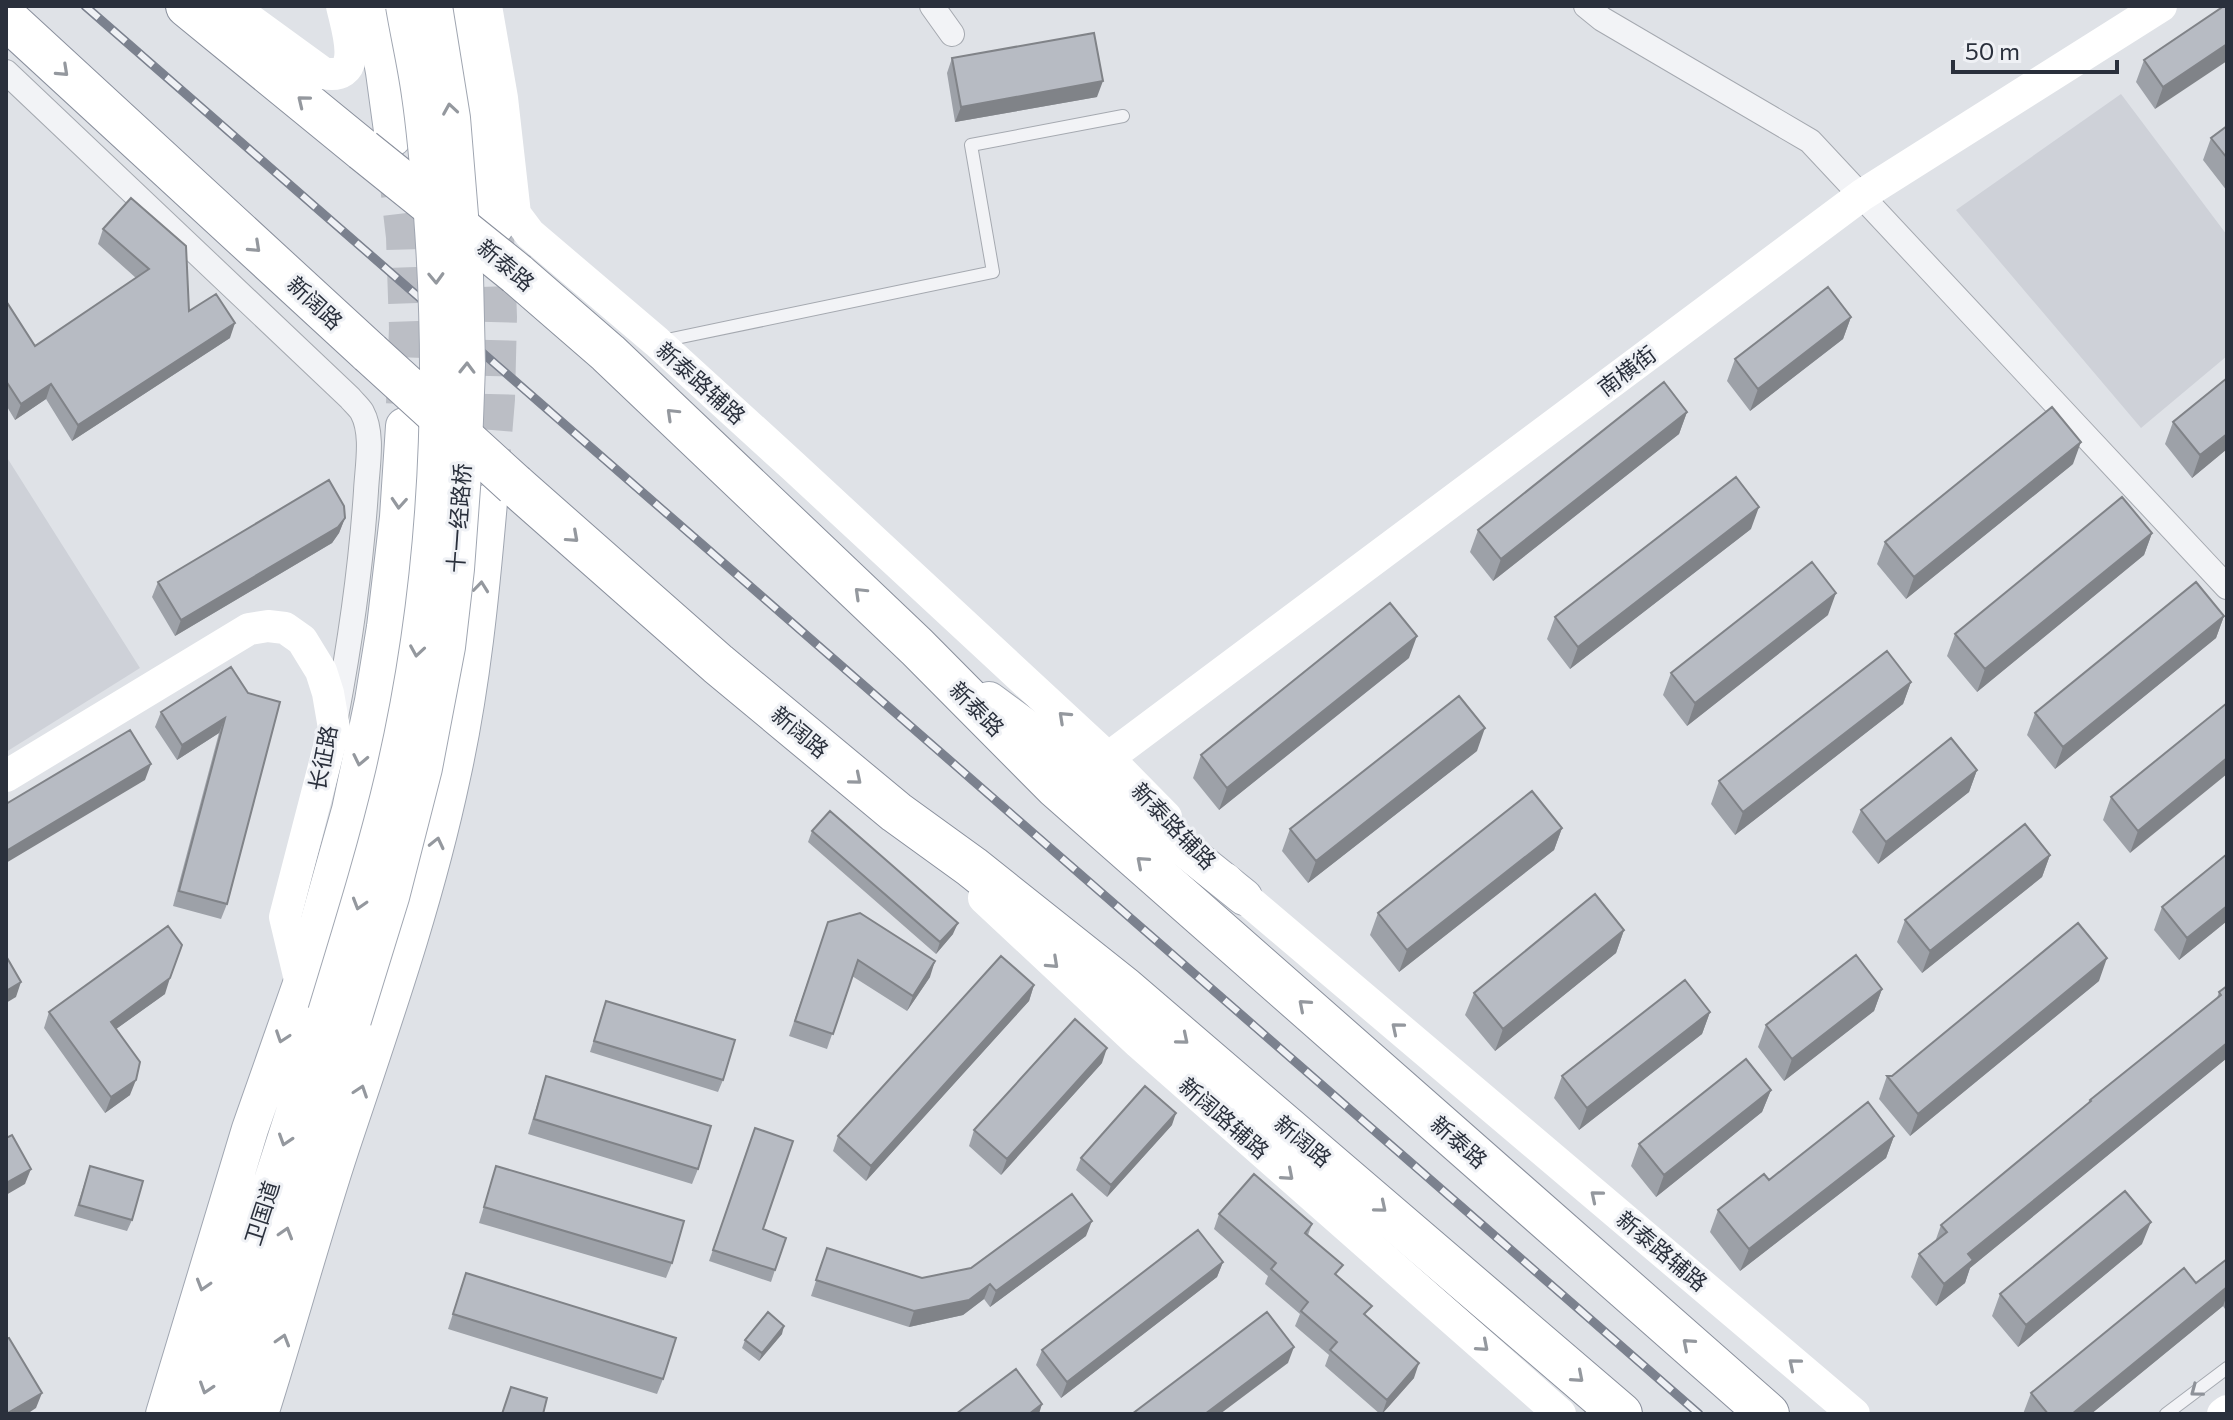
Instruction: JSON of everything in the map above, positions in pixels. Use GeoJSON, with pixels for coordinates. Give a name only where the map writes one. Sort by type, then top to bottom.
{"type":"FeatureCollection","features":[{"type":"Feature","properties":{"kind":"highway","name":"新泰路"},"geometry":{"type":"LineString","coordinates":[[187,6],[378,144],[517,274],[608,353],[917,647],[1056,787],[1768,1414]]}},
{"type":"Feature","properties":{"kind":"highway","name":"新阔路"},"geometry":{"type":"LineString","coordinates":[[6,18],[370,353],[502,494],[718,664],[896,812],[972,867],[1124,988],[1621,1414]]}},
{"type":"Feature","properties":{"kind":"main road"},"geometry":{"type":"LineString","coordinates":[[372,6],[384,72],[378,144]]}},
{"type":"Feature","properties":{"kind":"main road","name":"十一经路桥"},"geometry":{"type":"LineString","coordinates":[[340,1017],[367,880],[407,710],[428,560],[436,462],[438,345],[435,255],[420,96],[404,6]]}},
{"type":"Feature","properties":{"kind":"main road","name":"十一经路桥"},"geometry":{"type":"LineString","coordinates":[[340,1017],[391,897],[418,794],[447,647],[456,569],[467,365],[465,276],[452,118],[434,6]]}},
{"type":"Feature","properties":{"kind":"main road"},"geometry":{"type":"LineString","coordinates":[[466,6],[506,220]]}},
{"type":"Feature","properties":{"kind":"main road"},"geometry":{"type":"LineString","coordinates":[[164,1414],[250,1129],[301,984],[350,810],[385,627],[398,517],[404,426]]}},
{"type":"Feature","properties":{"kind":"main road"},"geometry":{"type":"LineString","coordinates":[[260,1414],[340,1150],[388,1010],[433,857],[453,775],[480,604],[502,494]]}},
{"type":"Feature","properties":{"kind":"main road"},"geometry":{"type":"LineString","coordinates":[[917,647],[1107,787],[1244,897]]}},
{"type":"Feature","properties":{"kind":"main road","name":"卫国道"},"geometry":{"type":"LineString","coordinates":[[197,1414],[340,1017]]}},
{"type":"Feature","properties":{"kind":"main road","name":"卫国道"},"geometry":{"type":"LineString","coordinates":[[229,1414],[340,1017]]}},
{"type":"Feature","properties":{"kind":"street"},"geometry":{"type":"LineString","coordinates":[[231,6],[323,73],[332,75],[340,74],[349,63],[351,50],[342,6]]}},
{"type":"Feature","properties":{"kind":"street"},"geometry":{"type":"LineString","coordinates":[[486,6],[502,98],[506,220]]}},
{"type":"Feature","properties":{"kind":"street"},"geometry":{"type":"LineString","coordinates":[[932,6],[952,34]]}},
{"type":"Feature","properties":{"kind":"street"},"geometry":{"type":"LineString","coordinates":[[1586,6],[1602,19],[1810,141],[2227,587]]}},
{"type":"Feature","properties":{"kind":"street","name":"南横街"},"geometry":{"type":"LineString","coordinates":[[1108,758],[1862,195],[2161,6]]}},
{"type":"Feature","properties":{"kind":"street"},"geometry":{"type":"LineString","coordinates":[[6,72],[362,412],[368,453],[363,536],[348,654],[334,728]]}},
{"type":"Feature","properties":{"kind":"street","name":"新泰路辅路"},"geometry":{"type":"LineString","coordinates":[[506,220],[530,234],[657,342],[1108,758],[1244,897],[1854,1414]]}},
{"type":"Feature","properties":{"kind":"street","name":"长征路"},"geometry":{"type":"LineString","coordinates":[[6,776],[249,629],[268,626],[285,628],[302,640],[321,671],[334,728],[285,917],[301,984]]}},
{"type":"Feature","properties":{"kind":"street","name":"新阔路辅路"},"geometry":{"type":"LineString","coordinates":[[896,812],[1139,1043],[1560,1414]]}},
{"type":"Feature","properties":{"kind":"street"},"geometry":{"type":"LineString","coordinates":[[301,984],[388,1010]]}},
{"type":"Feature","properties":{"kind":"lane"},"geometry":{"type":"LineString","coordinates":[[657,342],[993,272],[971,145],[1123,116]]}},
{"type":"Feature","properties":{"kind":"lane"},"geometry":{"type":"LineString","coordinates":[[2166,1414],[2227,1368]]}},
{"type":"Feature","properties":{"kind":"shaded area"},"geometry":{"type":"Polygon","coordinates":[[[2121,94],[2227,235],[2227,356],[2141,428],[1956,210],[2121,94]]]}},
{"type":"Feature","properties":{"kind":"shaded area"},"geometry":{"type":"Polygon","coordinates":[[[6,456],[140,668],[6,752],[6,456]]]}},
{"type":"Feature","properties":{"kind":"building"},"geometry":{"type":"Polygon","coordinates":[[[2227,6],[2227,44],[2163,87],[2144,60],[2227,6]]]}},
{"type":"Feature","properties":{"kind":"building"},"geometry":{"type":"Polygon","coordinates":[[[1094,33],[1103,81],[961,107],[952,58],[1094,33]]]}},
{"type":"Feature","properties":{"kind":"building"},"geometry":{"type":"Polygon","coordinates":[[[2227,126],[2227,158],[2211,138],[2227,126]]]}},
{"type":"Feature","properties":{"kind":"building"},"geometry":{"type":"Polygon","coordinates":[[[131,198],[186,246],[189,311],[216,294],[235,323],[78,425],[51,384],[21,404],[6,381],[6,301],[35,346],[149,269],[103,229],[131,198]]]}},
{"type":"Feature","properties":{"kind":"building"},"geometry":{"type":"Polygon","coordinates":[[[1828,287],[1851,317],[1758,389],[1735,359],[1828,287]]]}},
{"type":"Feature","properties":{"kind":"building"},"geometry":{"type":"Polygon","coordinates":[[[2227,378],[2227,434],[2200,455],[2173,422],[2227,378]]]}},
{"type":"Feature","properties":{"kind":"building"},"geometry":{"type":"Polygon","coordinates":[[[1664,382],[1687,412],[1501,559],[1478,530],[1664,382]]]}},
{"type":"Feature","properties":{"kind":"building"},"geometry":{"type":"Polygon","coordinates":[[[2052,407],[2081,442],[1914,577],[1885,542],[2052,407]]]}},
{"type":"Feature","properties":{"kind":"building"},"geometry":{"type":"Polygon","coordinates":[[[1736,477],[1759,507],[1578,647],[1555,617],[1736,477]]]}},
{"type":"Feature","properties":{"kind":"building"},"geometry":{"type":"Polygon","coordinates":[[[329,480],[344,506],[345,518],[338,527],[181,620],[158,582],[329,480]]]}},
{"type":"Feature","properties":{"kind":"building"},"geometry":{"type":"Polygon","coordinates":[[[2122,497],[2152,533],[1985,669],[1955,634],[2122,497]]]}},
{"type":"Feature","properties":{"kind":"building"},"geometry":{"type":"Polygon","coordinates":[[[1812,562],[1836,593],[1695,703],[1671,673],[1812,562]]]}},
{"type":"Feature","properties":{"kind":"building"},"geometry":{"type":"Polygon","coordinates":[[[2196,582],[2224,616],[2063,747],[2035,713],[2196,582]]]}},
{"type":"Feature","properties":{"kind":"building"},"geometry":{"type":"Polygon","coordinates":[[[1390,603],[1417,636],[1227,788],[1201,755],[1390,603]]]}},
{"type":"Feature","properties":{"kind":"building"},"geometry":{"type":"Polygon","coordinates":[[[1887,651],[1911,682],[1743,812],[1719,781],[1887,651]]]}},
{"type":"Feature","properties":{"kind":"building"},"geometry":{"type":"Polygon","coordinates":[[[231,667],[248,693],[280,702],[227,904],[179,891],[225,718],[182,745],[161,712],[231,667]]]}},
{"type":"Feature","properties":{"kind":"building"},"geometry":{"type":"Polygon","coordinates":[[[1459,696],[1485,728],[1316,861],[1290,829],[1459,696]]]}},
{"type":"Feature","properties":{"kind":"building"},"geometry":{"type":"Polygon","coordinates":[[[2227,703],[2227,758],[2138,831],[2111,797],[2227,703]]]}},
{"type":"Feature","properties":{"kind":"building"},"geometry":{"type":"Polygon","coordinates":[[[130,730],[151,764],[6,851],[6,804],[130,730]]]}},
{"type":"Feature","properties":{"kind":"building"},"geometry":{"type":"Polygon","coordinates":[[[1951,738],[1977,770],[1886,842],[1861,810],[1951,738]]]}},
{"type":"Feature","properties":{"kind":"building"},"geometry":{"type":"Polygon","coordinates":[[[1532,791],[1562,828],[1407,950],[1378,913],[1532,791]]]}},
{"type":"Feature","properties":{"kind":"building"},"geometry":{"type":"Polygon","coordinates":[[[830,811],[958,923],[940,942],[812,831],[830,811]]]}},
{"type":"Feature","properties":{"kind":"building"},"geometry":{"type":"Polygon","coordinates":[[[2025,824],[2050,855],[1930,951],[1905,920],[2025,824]]]}},
{"type":"Feature","properties":{"kind":"building"},"geometry":{"type":"Polygon","coordinates":[[[2227,854],[2227,906],[2187,938],[2162,907],[2227,854]]]}},
{"type":"Feature","properties":{"kind":"building"},"geometry":{"type":"Polygon","coordinates":[[[1595,894],[1624,930],[1503,1029],[1474,993],[1595,894]]]}},
{"type":"Feature","properties":{"kind":"building"},"geometry":{"type":"Polygon","coordinates":[[[860,913],[935,961],[913,996],[858,960],[833,1034],[795,1021],[828,922],[860,913]]]}},
{"type":"Feature","properties":{"kind":"building"},"geometry":{"type":"Polygon","coordinates":[[[2078,923],[2107,958],[1918,1114],[1887,1076],[1892,1076],[2078,923]]]}},
{"type":"Feature","properties":{"kind":"building"},"geometry":{"type":"Polygon","coordinates":[[[168,926],[182,945],[170,978],[111,1022],[140,1062],[136,1080],[111,1097],[49,1012],[168,926]]]}},
{"type":"Feature","properties":{"kind":"building"},"geometry":{"type":"Polygon","coordinates":[[[1856,955],[1882,989],[1792,1059],[1766,1025],[1856,955]]]}},
{"type":"Feature","properties":{"kind":"building"},"geometry":{"type":"Polygon","coordinates":[[[6,956],[21,982],[6,991],[6,956]]]}},
{"type":"Feature","properties":{"kind":"building"},"geometry":{"type":"Polygon","coordinates":[[[1001,956],[1034,985],[871,1166],[838,1136],[1001,956]]]}},
{"type":"Feature","properties":{"kind":"building"},"geometry":{"type":"Polygon","coordinates":[[[1685,980],[1710,1012],[1587,1108],[1562,1076],[1685,980]]]}},
{"type":"Feature","properties":{"kind":"building"},"geometry":{"type":"Polygon","coordinates":[[[2227,986],[2227,1043],[1968,1254],[1973,1260],[1944,1284],[1919,1254],[1947,1232],[1941,1225],[2221,995],[2219,992],[2227,986]]]}},
{"type":"Feature","properties":{"kind":"building"},"geometry":{"type":"Polygon","coordinates":[[[606,1001],[735,1040],[723,1080],[594,1041],[606,1001]]]}},
{"type":"Feature","properties":{"kind":"building"},"geometry":{"type":"Polygon","coordinates":[[[1075,1019],[1107,1048],[1007,1159],[974,1130],[1075,1019]]]}},
{"type":"Feature","properties":{"kind":"building"},"geometry":{"type":"Polygon","coordinates":[[[1746,1059],[1771,1090],[1664,1175],[1639,1144],[1746,1059]]]}},
{"type":"Feature","properties":{"kind":"building"},"geometry":{"type":"Polygon","coordinates":[[[546,1076],[711,1126],[698,1169],[534,1119],[546,1076]]]}},
{"type":"Feature","properties":{"kind":"building"},"geometry":{"type":"Polygon","coordinates":[[[1145,1086],[1176,1113],[1111,1185],[1081,1158],[1145,1086]]]}},
{"type":"Feature","properties":{"kind":"building"},"geometry":{"type":"Polygon","coordinates":[[[1868,1102],[1894,1136],[1749,1249],[1718,1210],[1764,1174],[1769,1180],[1868,1102]]]}},
{"type":"Feature","properties":{"kind":"building"},"geometry":{"type":"Polygon","coordinates":[[[755,1128],[793,1141],[763,1229],[786,1238],[775,1270],[713,1250],[755,1128]]]}},
{"type":"Feature","properties":{"kind":"building"},"geometry":{"type":"Polygon","coordinates":[[[12,1135],[31,1169],[6,1183],[6,1138],[12,1135]]]}},
{"type":"Feature","properties":{"kind":"building"},"geometry":{"type":"Polygon","coordinates":[[[90,1166],[143,1181],[132,1220],[79,1205],[90,1166]]]}},
{"type":"Feature","properties":{"kind":"building"},"geometry":{"type":"Polygon","coordinates":[[[496,1166],[684,1221],[672,1263],[484,1207],[496,1166]]]}},
{"type":"Feature","properties":{"kind":"building"},"geometry":{"type":"Polygon","coordinates":[[[1254,1174],[1312,1224],[1305,1233],[1343,1265],[1335,1274],[1372,1306],[1364,1314],[1419,1363],[1387,1400],[1330,1350],[1337,1342],[1301,1311],[1308,1302],[1271,1269],[1276,1263],[1219,1214],[1254,1174]]]}},
{"type":"Feature","properties":{"kind":"building"},"geometry":{"type":"Polygon","coordinates":[[[2125,1191],[2151,1222],[2026,1325],[2000,1294],[2125,1191]]]}},
{"type":"Feature","properties":{"kind":"building"},"geometry":{"type":"Polygon","coordinates":[[[1072,1194],[1092,1221],[996,1291],[990,1284],[969,1300],[914,1311],[816,1280],[827,1248],[922,1278],[971,1268],[1072,1194]]]}},
{"type":"Feature","properties":{"kind":"building"},"geometry":{"type":"Polygon","coordinates":[[[1198,1230],[1223,1262],[1067,1382],[1042,1350],[1198,1230]]]}},
{"type":"Feature","properties":{"kind":"building"},"geometry":{"type":"Polygon","coordinates":[[[2227,1259],[2227,1287],[2072,1414],[2048,1414],[2031,1393],[2184,1268],[2196,1283],[2227,1259]]]}},
{"type":"Feature","properties":{"kind":"building"},"geometry":{"type":"Polygon","coordinates":[[[466,1273],[676,1338],[663,1379],[453,1314],[466,1273]]]}},
{"type":"Feature","properties":{"kind":"building"},"geometry":{"type":"Polygon","coordinates":[[[768,1312],[784,1326],[762,1353],[745,1340],[768,1312]]]}},
{"type":"Feature","properties":{"kind":"building"},"geometry":{"type":"Polygon","coordinates":[[[1267,1312],[1294,1347],[1205,1414],[1132,1414],[1267,1312]]]}},
{"type":"Feature","properties":{"kind":"building"},"geometry":{"type":"Polygon","coordinates":[[[9,1338],[42,1393],[6,1414],[6,1339],[9,1338]]]}},
{"type":"Feature","properties":{"kind":"building"},"geometry":{"type":"Polygon","coordinates":[[[1016,1369],[1042,1404],[1029,1414],[956,1414],[1016,1369]]]}},
{"type":"Feature","properties":{"kind":"building"},"geometry":{"type":"Polygon","coordinates":[[[511,1387],[547,1398],[543,1414],[502,1414],[511,1387]]]}},
{"type":"Feature","properties":{"kind":"tunnel"},"geometry":{"type":"LineString","coordinates":[[395,160],[404,237],[407,328],[404,404]]}},
{"type":"Feature","properties":{"kind":"tunnel"},"geometry":{"type":"LineString","coordinates":[[490,484],[497,399],[499,317],[496,236]]}},
{"type":"Feature","properties":{"kind":"railway"},"geometry":{"type":"LineString","coordinates":[[85,6],[1699,1414]]}}]}
